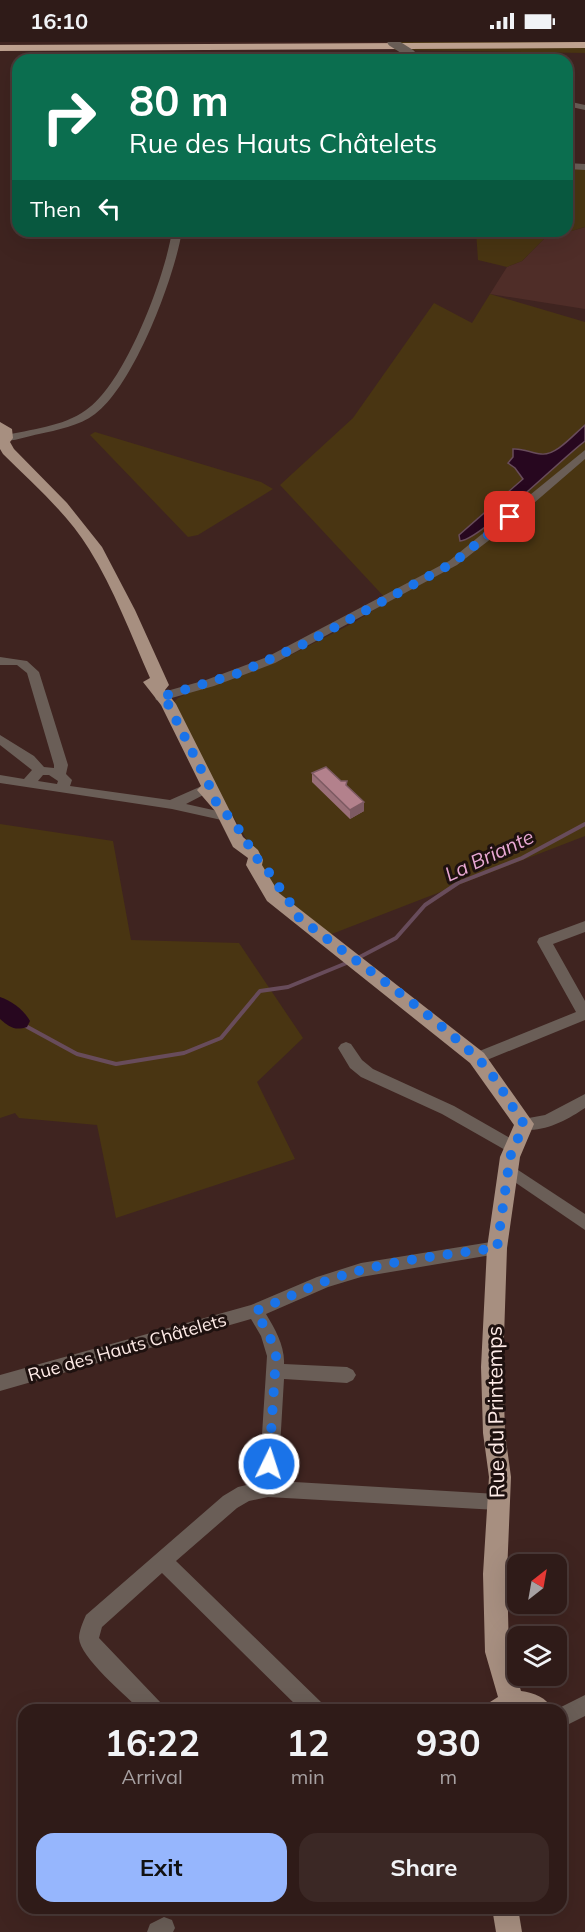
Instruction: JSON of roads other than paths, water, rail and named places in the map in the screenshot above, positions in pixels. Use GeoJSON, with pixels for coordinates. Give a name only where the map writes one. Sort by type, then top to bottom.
{"type":"FeatureCollection","features":[{"type":"Feature","properties":{"kind":"highway"},"geometry":{"type":"LineString","coordinates":[[0,46],[281,42]]}},
{"type":"Feature","properties":{"kind":"highway"},"geometry":{"type":"LineString","coordinates":[[0,46],[585,45]]}},
{"type":"Feature","properties":{"kind":"main road"},"geometry":{"type":"LineString","coordinates":[[0,426],[6,429],[4,442],[8,451],[73,519],[95,547],[112,580],[114,600],[152,685],[161,696],[166,715],[208,793],[226,817],[227,824],[244,851],[254,857],[254,865],[273,897],[477,1058],[524,1124]]}},
{"type":"Feature","properties":{"kind":"main road"},"geometry":{"type":"LineString","coordinates":[[0,459],[73,519]]}},
{"type":"Feature","properties":{"kind":"main road","name":"Rue du Printemps"},"geometry":{"type":"LineString","coordinates":[[505,1704],[497,1652],[497,1502],[500,1477],[494,1433],[492,1377],[497,1248],[513,1147],[524,1124]]}},
{"type":"Feature","properties":{"kind":"main road"},"geometry":{"type":"LineString","coordinates":[[506,1914],[509,1932]]}},
{"type":"Feature","properties":{"kind":"street"},"geometry":{"type":"LineString","coordinates":[[392,42],[411,54]]}},
{"type":"Feature","properties":{"kind":"street"},"geometry":{"type":"LineString","coordinates":[[4,442],[89,414],[106,399],[131,357],[170,265],[176,237]]}},
{"type":"Feature","properties":{"kind":"street"},"geometry":{"type":"LineString","coordinates":[[0,426],[29,427],[61,424]]}},
{"type":"Feature","properties":{"kind":"street"},"geometry":{"type":"LineString","coordinates":[[161,696],[210,683],[271,660],[453,563],[501,526],[585,453]]}},
{"type":"Feature","properties":{"kind":"street"},"geometry":{"type":"LineString","coordinates":[[0,661],[18,661],[28,665],[33,672],[62,765],[61,781],[57,788],[0,779]]}},
{"type":"Feature","properties":{"kind":"street"},"geometry":{"type":"LineString","coordinates":[[0,739],[42,771],[61,781],[226,817]]}},
{"type":"Feature","properties":{"kind":"street"},"geometry":{"type":"LineString","coordinates":[[31,784],[31,777],[42,771]]}},
{"type":"Feature","properties":{"kind":"street"},"geometry":{"type":"LineString","coordinates":[[172,805],[208,793]]}},
{"type":"Feature","properties":{"kind":"street"},"geometry":{"type":"LineString","coordinates":[[477,1058],[585,1014],[544,942],[585,926]]}},
{"type":"Feature","properties":{"kind":"street"},"geometry":{"type":"LineString","coordinates":[[346,1048],[356,1064],[367,1073],[448,1110],[513,1147]]}},
{"type":"Feature","properties":{"kind":"street"},"geometry":{"type":"LineString","coordinates":[[524,1124],[539,1124],[557,1119],[585,1100]]}},
{"type":"Feature","properties":{"kind":"street"},"geometry":{"type":"LineString","coordinates":[[509,1170],[585,1223]]}},
{"type":"Feature","properties":{"kind":"street","name":"Rue des Hauts Châtelets"},"geometry":{"type":"LineString","coordinates":[[0,1383],[255,1311],[324,1282],[361,1270],[497,1248]]}},
{"type":"Feature","properties":{"kind":"street"},"geometry":{"type":"LineString","coordinates":[[255,1311],[273,1343],[275,1371],[268,1489]]}},
{"type":"Feature","properties":{"kind":"street"},"geometry":{"type":"LineString","coordinates":[[275,1371],[346,1375]]}},
{"type":"Feature","properties":{"kind":"street"},"geometry":{"type":"LineString","coordinates":[[148,1704],[92,1647],[88,1638],[90,1628],[98,1616],[162,1560],[230,1502],[245,1493],[268,1489],[497,1502]]}},
{"type":"Feature","properties":{"kind":"street"},"geometry":{"type":"LineString","coordinates":[[162,1560],[309,1704]]}},
{"type":"Feature","properties":{"kind":"street"},"geometry":{"type":"LineString","coordinates":[[567,1715],[585,1705]]}},
{"type":"Feature","properties":{"kind":"waterway","name":"La Briante"},"geometry":{"type":"LineString","coordinates":[[356,959],[396,938],[425,905],[458,883],[522,858],[585,824]]}},
{"type":"Feature","properties":{"kind":"waterway","name":"La Briante"},"geometry":{"type":"LineString","coordinates":[[0,1012],[77,1054],[116,1064],[184,1053],[221,1038],[260,991],[288,987],[349,962]]}},
{"type":"Feature","properties":{"kind":"waterway","name":"La Briante"},"geometry":{"type":"LineString","coordinates":[[0,1006],[18,1021]]}}]}
